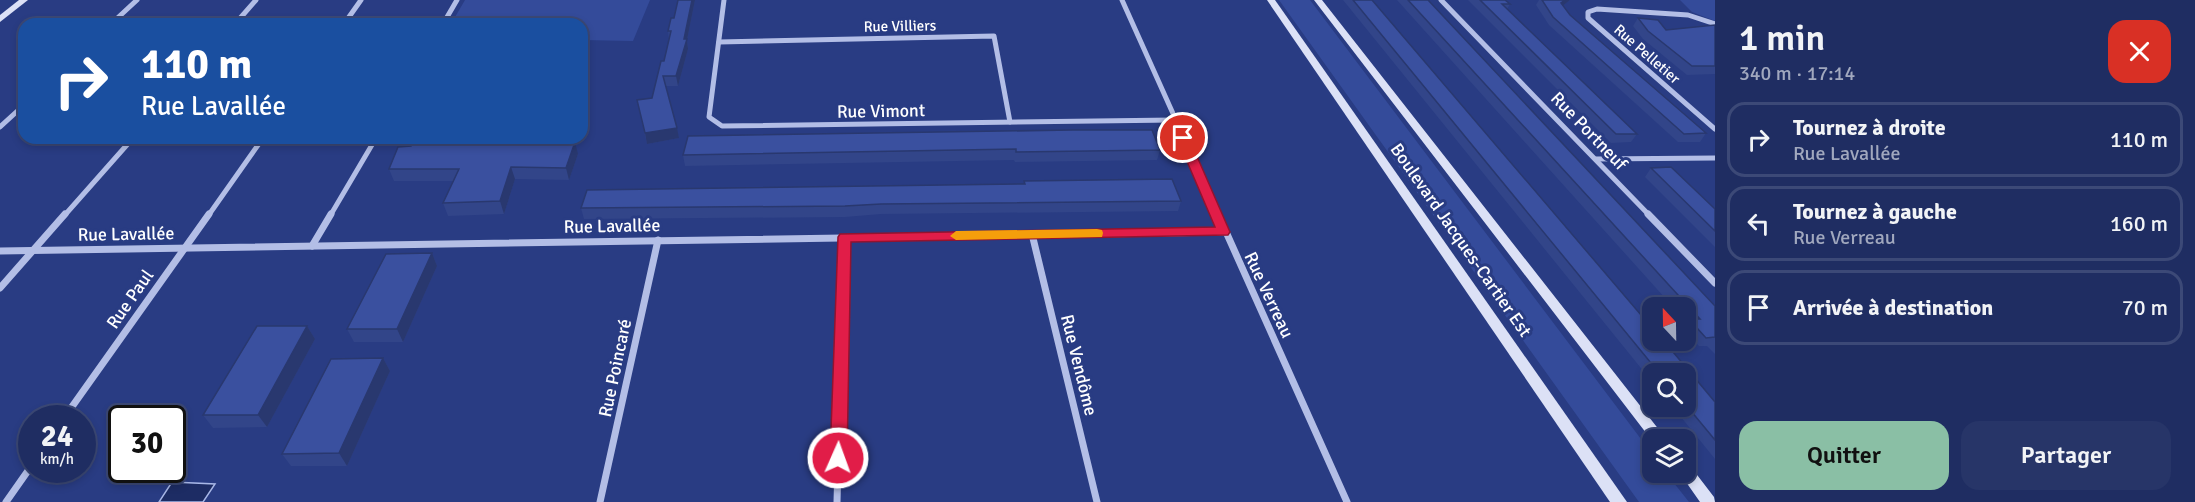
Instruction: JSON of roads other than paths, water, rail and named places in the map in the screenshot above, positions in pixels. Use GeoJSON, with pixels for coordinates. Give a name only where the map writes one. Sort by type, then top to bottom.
{"type":"FeatureCollection","features":[{"type":"Feature","properties":{"kind":"main road"},"geometry":{"type":"LineString","coordinates":[[0,19],[24,0]]}},
{"type":"Feature","properties":{"kind":"main road","name":"Boulevard Jacques-Cartier Est"},"geometry":{"type":"LineString","coordinates":[[1270,0],[1619,502]]}},
{"type":"Feature","properties":{"kind":"main road","name":"Boulevard Jacques-Cartier Est"},"geometry":{"type":"LineString","coordinates":[[1318,0],[1651,429]]}},
{"type":"Feature","properties":{"kind":"main road"},"geometry":{"type":"LineString","coordinates":[[1694,483],[1708,502]]}},
{"type":"Feature","properties":{"kind":"street"},"geometry":{"type":"LineString","coordinates":[[118,18],[137,0]]}},
{"type":"Feature","properties":{"kind":"street"},"geometry":{"type":"LineString","coordinates":[[240,18],[256,0]]}},
{"type":"Feature","properties":{"kind":"street"},"geometry":{"type":"LineString","coordinates":[[348,18],[361,0]]}},
{"type":"Feature","properties":{"kind":"street"},"geometry":{"type":"LineString","coordinates":[[446,18],[457,0]]}},
{"type":"Feature","properties":{"kind":"street","name":"Rue Vimont"},"geometry":{"type":"LineString","coordinates":[[724,0],[709,117],[722,126],[1174,120]]}},
{"type":"Feature","properties":{"kind":"street","name":"Rue Verreau"},"geometry":{"type":"LineString","coordinates":[[1122,0],[1224,232],[1347,502]]}},
{"type":"Feature","properties":{"kind":"street","name":"Rue Portneuf"},"geometry":{"type":"LineString","coordinates":[[1441,0],[1715,284]]}},
{"type":"Feature","properties":{"kind":"street","name":"Rue Pelletier"},"geometry":{"type":"LineString","coordinates":[[1715,24],[1688,15],[1597,9],[1588,12],[1588,18],[1715,129]]}},
{"type":"Feature","properties":{"kind":"street","name":"Rue Villiers"},"geometry":{"type":"LineString","coordinates":[[719,42],[994,36],[1010,122]]}},
{"type":"Feature","properties":{"kind":"street"},"geometry":{"type":"LineString","coordinates":[[0,127],[18,110]]}},
{"type":"Feature","properties":{"kind":"street"},"geometry":{"type":"LineString","coordinates":[[0,288],[128,144]]}},
{"type":"Feature","properties":{"kind":"street","name":"Rue Paul"},"geometry":{"type":"LineString","coordinates":[[73,405],[259,144]]}},
{"type":"Feature","properties":{"kind":"street"},"geometry":{"type":"LineString","coordinates":[[312,246],[372,144]]}},
{"type":"Feature","properties":{"kind":"street"},"geometry":{"type":"LineString","coordinates":[[1596,159],[1715,158]]}},
{"type":"Feature","properties":{"kind":"street","name":"Rue Lavallée"},"geometry":{"type":"LineString","coordinates":[[0,250],[1224,232]]}},
{"type":"Feature","properties":{"kind":"street","name":"Rue Vendôme"},"geometry":{"type":"LineString","coordinates":[[1032,234],[1097,502]]}},
{"type":"Feature","properties":{"kind":"street"},"geometry":{"type":"LineString","coordinates":[[837,502],[844,237]]}},
{"type":"Feature","properties":{"kind":"street","name":"Rue Poincaré"},"geometry":{"type":"LineString","coordinates":[[600,502],[658,240]]}},
{"type":"Feature","properties":{"kind":"street"},"geometry":{"type":"LineString","coordinates":[[6,502],[19,483]]}}]}
